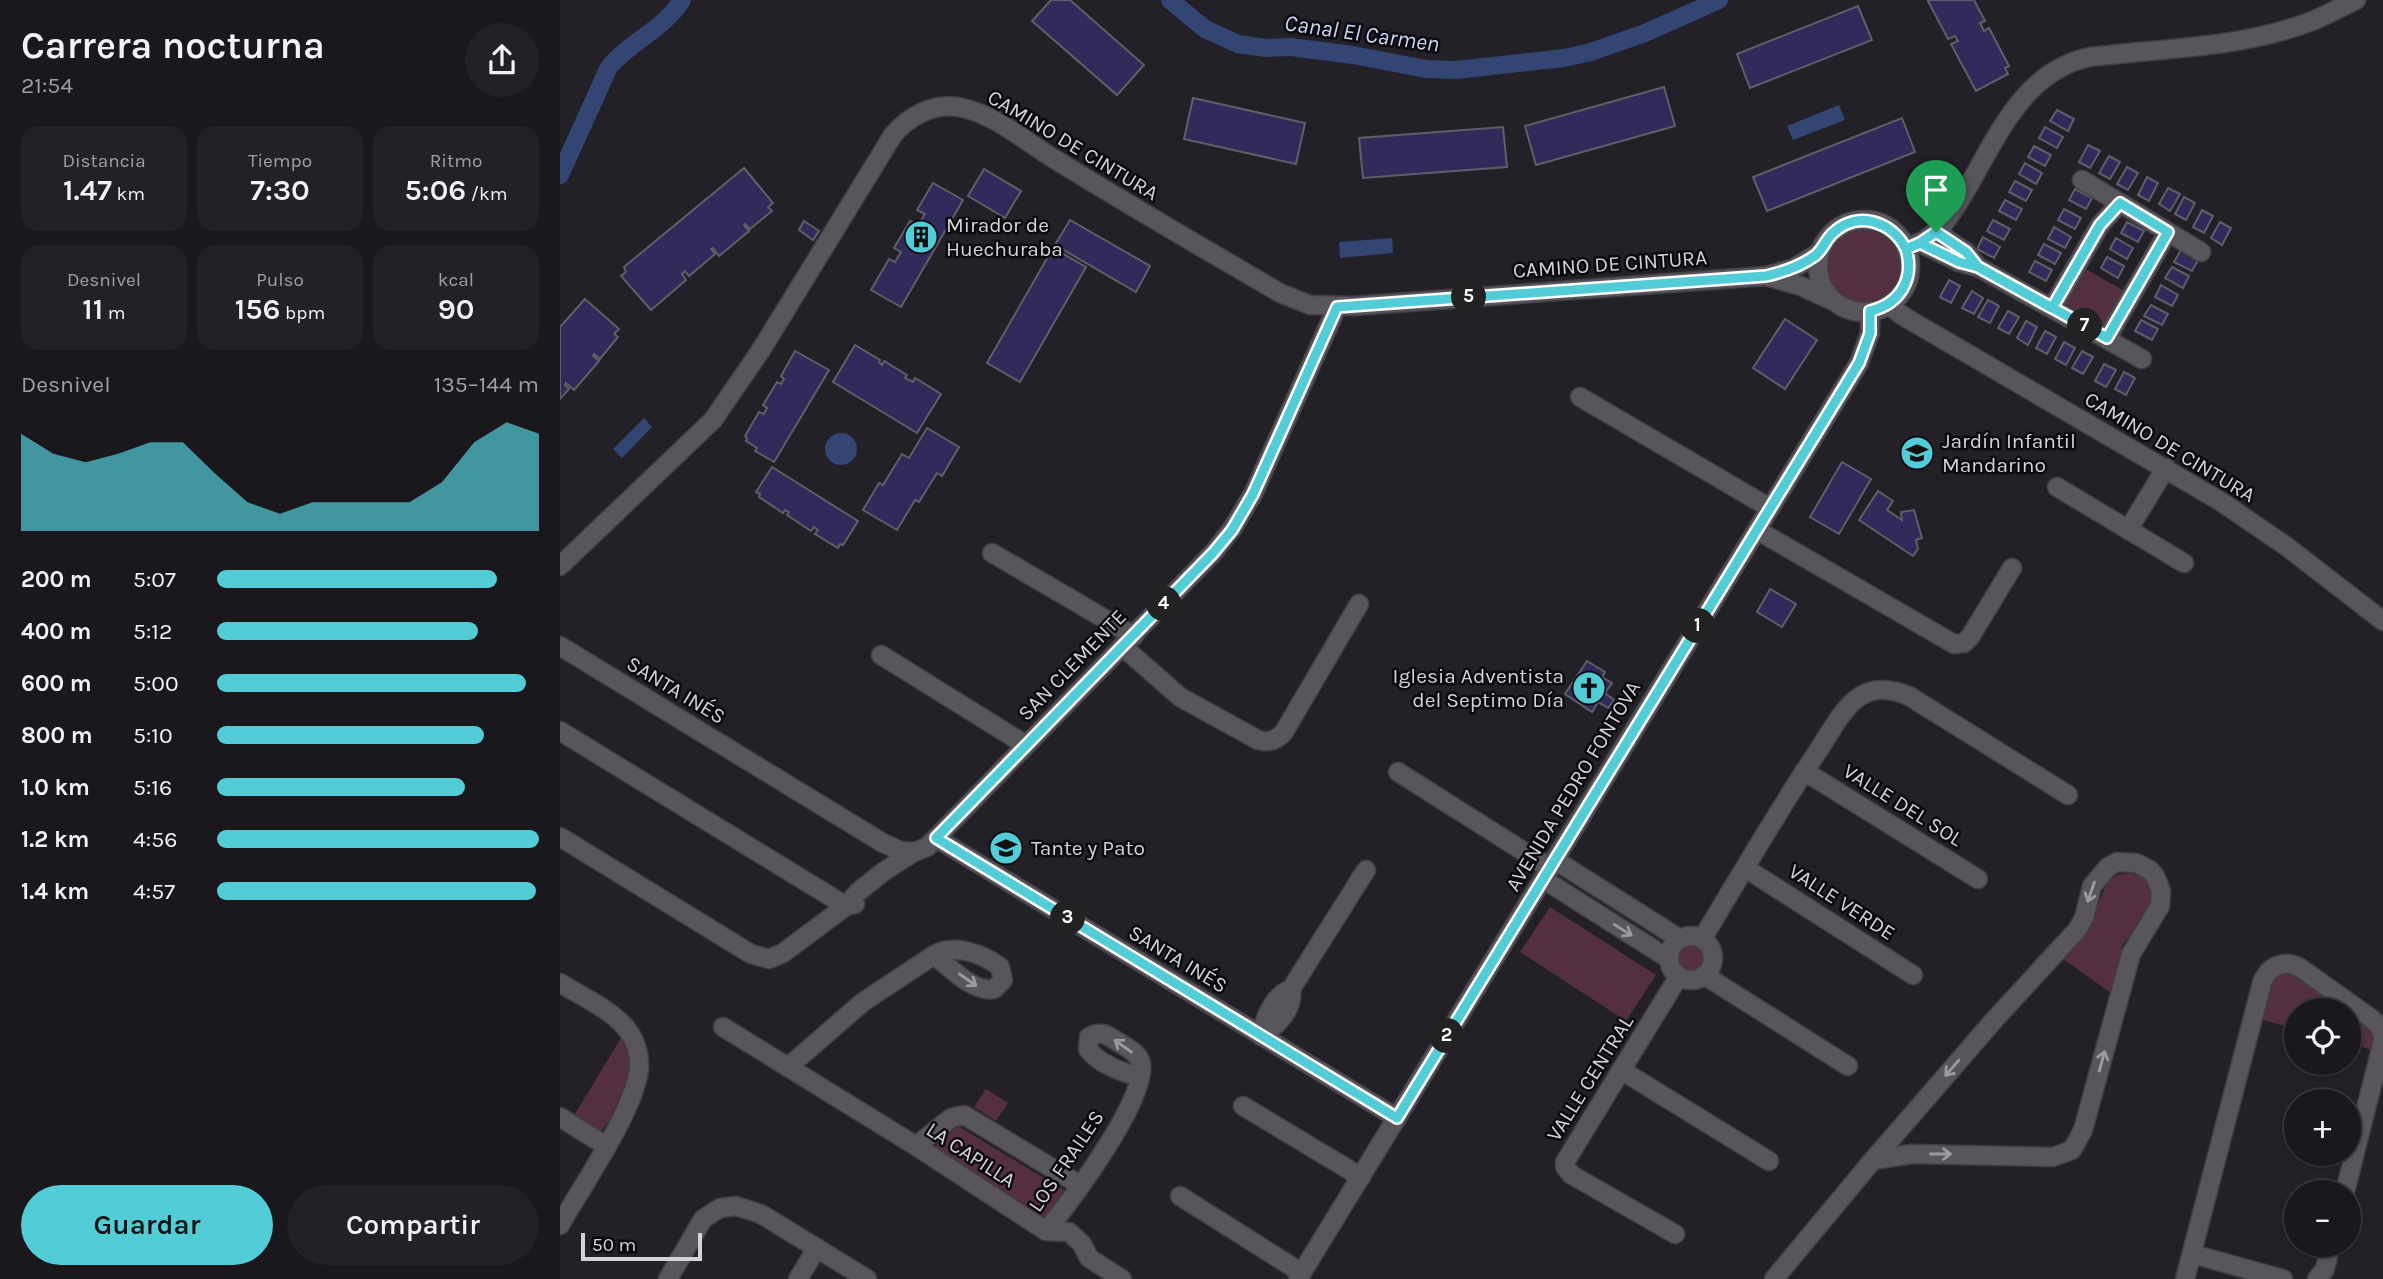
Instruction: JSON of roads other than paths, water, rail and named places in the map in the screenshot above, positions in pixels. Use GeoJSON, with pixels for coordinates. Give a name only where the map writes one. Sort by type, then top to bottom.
{"type":"FeatureCollection","features":[{"type":"Feature","properties":{"kind":"street"},"geometry":{"type":"LineString","coordinates":[[1913,246],[1936,232],[1949,217],[2019,103],[2036,84],[2059,67],[2090,57],[2229,41],[2268,33],[2311,21],[2356,0]]}},
{"type":"Feature","properties":{"kind":"street","name":"CAMINO DE CINTURA"},"geometry":{"type":"LineString","coordinates":[[560,566],[713,420],[761,350],[893,135],[905,122],[931,109],[957,107],[991,119],[1280,293],[1310,304],[1337,307],[1766,276],[1794,268],[1820,252]]}},
{"type":"Feature","properties":{"kind":"street"},"geometry":{"type":"LineString","coordinates":[[2082,180],[2201,252]]}},
{"type":"Feature","properties":{"kind":"street"},"geometry":{"type":"LineString","coordinates":[[2052,308],[2100,225],[2120,203]]}},
{"type":"Feature","properties":{"kind":"street"},"geometry":{"type":"LineString","coordinates":[[1913,246],[1909,276],[1897,298],[1888,305],[1870,311],[1851,310],[1834,301],[1827,293],[1818,273],[1820,252],[1828,237],[1841,226],[1865,220],[1889,228],[1902,241],[1913,246],[1978,267],[2142,359]]}},
{"type":"Feature","properties":{"kind":"street"},"geometry":{"type":"LineString","coordinates":[[1936,232],[1966,252],[1978,267]]}},
{"type":"Feature","properties":{"kind":"street"},"geometry":{"type":"LineString","coordinates":[[2107,338],[2168,232]]}},
{"type":"Feature","properties":{"kind":"street","name":"CAMINO DE CINTURA"},"geometry":{"type":"LineString","coordinates":[[1766,276],[1801,286],[1834,301]]}},
{"type":"Feature","properties":{"kind":"street","name":"CAMINO DE CINTURA"},"geometry":{"type":"LineString","coordinates":[[1888,305],[2220,501],[2383,621]]}},
{"type":"Feature","properties":{"kind":"street","name":"SAN CLEMENTE"},"geometry":{"type":"LineString","coordinates":[[560,836],[751,954],[762,958],[776,957],[846,906],[862,902],[890,882],[914,852],[926,847],[936,838],[1213,553],[1244,512],[1337,307]]}},
{"type":"Feature","properties":{"kind":"street","name":"AVENIDA PEDRO FONTOVA"},"geometry":{"type":"LineString","coordinates":[[1300,1276],[1864,354],[1870,333],[1870,311]]}},
{"type":"Feature","properties":{"kind":"street"},"geometry":{"type":"LineString","coordinates":[[1580,397],[1770,508]]}},
{"type":"Feature","properties":{"kind":"street"},"geometry":{"type":"LineString","coordinates":[[2128,530],[2166,468]]}},
{"type":"Feature","properties":{"kind":"street"},"geometry":{"type":"LineString","coordinates":[[2057,487],[2184,563]]}},
{"type":"Feature","properties":{"kind":"street"},"geometry":{"type":"LineString","coordinates":[[1757,530],[1954,644],[1964,643],[1969,638],[2012,568]]}},
{"type":"Feature","properties":{"kind":"street"},"geometry":{"type":"LineString","coordinates":[[992,554],[1128,641],[1180,697],[1258,740],[1269,741],[1284,732],[1359,604]]}},
{"type":"Feature","properties":{"kind":"street","name":"SANTA INÉS"},"geometry":{"type":"LineString","coordinates":[[560,646],[883,843],[914,852]]}},
{"type":"Feature","properties":{"kind":"street"},"geometry":{"type":"LineString","coordinates":[[881,655],[1026,745]]}},
{"type":"Feature","properties":{"kind":"street"},"geometry":{"type":"LineString","coordinates":[[1702,939],[1804,771],[1848,707],[1860,696],[1874,690],[1890,690],[1909,696],[2068,795]]}},
{"type":"Feature","properties":{"kind":"street"},"geometry":{"type":"LineString","coordinates":[[560,731],[846,906]]}},
{"type":"Feature","properties":{"kind":"street","name":"VALLE DEL SOL"},"geometry":{"type":"LineString","coordinates":[[1804,771],[1978,878]]}},
{"type":"Feature","properties":{"kind":"street"},"geometry":{"type":"LineString","coordinates":[[1398,772],[1549,869],[1669,959]]}},
{"type":"Feature","properties":{"kind":"street","name":"SANTA INÉS"},"geometry":{"type":"LineString","coordinates":[[936,838],[1397,1118]]}},
{"type":"Feature","properties":{"kind":"street"},"geometry":{"type":"LineString","coordinates":[[1774,1279],[1873,1160],[1894,1135],[2077,930],[2084,918],[2092,886],[2100,874],[2117,862],[2136,863],[2150,870],[2159,884],[2160,906],[2131,954],[2077,1144],[2067,1153],[2053,1157],[1905,1155],[1873,1160]]}},
{"type":"Feature","properties":{"kind":"street","name":"VALLE VERDE"},"geometry":{"type":"LineString","coordinates":[[1745,868],[1913,975]]}},
{"type":"Feature","properties":{"kind":"street"},"geometry":{"type":"LineString","coordinates":[[1549,869],[1680,939]]}},
{"type":"Feature","properties":{"kind":"street"},"geometry":{"type":"LineString","coordinates":[[1261,1036],[1275,1026],[1283,1015],[1290,1003],[1291,989],[1366,870]]}},
{"type":"Feature","properties":{"kind":"street"},"geometry":{"type":"LineString","coordinates":[[1690,936],[1702,939],[1712,953],[1711,965],[1704,975],[1692,980],[1679,976],[1673,971],[1669,959],[1671,947],[1680,939],[1690,936]]}},
{"type":"Feature","properties":{"kind":"street"},"geometry":{"type":"LineString","coordinates":[[788,1066],[863,1002],[934,955]]}},
{"type":"Feature","properties":{"kind":"street"},"geometry":{"type":"LineString","coordinates":[[2185,1279],[2262,983],[2268,972],[2286,964],[2299,967],[2372,1019],[2379,1027],[2383,1039],[2348,1180]]}},
{"type":"Feature","properties":{"kind":"street"},"geometry":{"type":"LineString","coordinates":[[1704,975],[1848,1066]]}},
{"type":"Feature","properties":{"kind":"street","name":"VALLE CENTRAL"},"geometry":{"type":"LineString","coordinates":[[1675,1234],[1572,1175],[1566,1167],[1567,1157],[1679,976]]}},
{"type":"Feature","properties":{"kind":"street"},"geometry":{"type":"LineString","coordinates":[[560,982],[619,1021],[632,1037],[639,1058],[636,1086],[606,1146],[560,1225]]}},
{"type":"Feature","properties":{"kind":"street","name":"LA CAPILLA"},"geometry":{"type":"LineString","coordinates":[[723,1027],[916,1146],[1046,1231],[1069,1232],[1082,1244],[1089,1258],[1122,1279]]}},
{"type":"Feature","properties":{"kind":"street"},"geometry":{"type":"LineString","coordinates":[[1621,1070],[1769,1161]]}},
{"type":"Feature","properties":{"kind":"street","name":"LOS FRAILES"},"geometry":{"type":"LineString","coordinates":[[1046,1231],[1115,1132],[1139,1077]]}},
{"type":"Feature","properties":{"kind":"street"},"geometry":{"type":"LineString","coordinates":[[1243,1106],[1361,1177]]}},
{"type":"Feature","properties":{"kind":"street"},"geometry":{"type":"LineString","coordinates":[[916,1146],[951,1118],[964,1115],[1080,1185]]}},
{"type":"Feature","properties":{"kind":"street"},"geometry":{"type":"LineString","coordinates":[[560,1117],[606,1146]]}},
{"type":"Feature","properties":{"kind":"street"},"geometry":{"type":"LineString","coordinates":[[1894,1135],[1904,1142],[1905,1155]]}},
{"type":"Feature","properties":{"kind":"street"},"geometry":{"type":"LineString","coordinates":[[1180,1196],[1300,1276]]}},
{"type":"Feature","properties":{"kind":"street"},"geometry":{"type":"LineString","coordinates":[[668,1279],[703,1219],[713,1211],[727,1206],[753,1210],[867,1279]]}},
{"type":"Feature","properties":{"kind":"street"},"geometry":{"type":"LineString","coordinates":[[798,1279],[817,1248]]}},
{"type":"Feature","properties":{"kind":"street"},"geometry":{"type":"LineString","coordinates":[[2192,1254],[2283,1279]]}},
{"type":"Feature","properties":{"kind":"street"},"geometry":{"type":"LineString","coordinates":[[2317,1279],[2325,1269],[2328,1257]]}},
{"type":"Feature","properties":{"kind":"water"},"geometry":{"type":"Polygon","coordinates":[[[1839,105],[1845,120],[1793,140],[1787,126],[1839,105]]]}},
{"type":"Feature","properties":{"kind":"water"},"geometry":{"type":"Polygon","coordinates":[[[1392,238],[1393,253],[1340,258],[1339,242],[1392,238]]]}},
{"type":"Feature","properties":{"kind":"water"},"geometry":{"type":"Polygon","coordinates":[[[644,418],[652,427],[622,458],[613,449],[644,418]]]}},
{"type":"Feature","properties":{"kind":"water"},"geometry":{"type":"Polygon","coordinates":[[[841,433],[852,438],[857,449],[852,460],[841,465],[830,460],[825,449],[830,438],[841,433]]]}},
{"type":"Feature","properties":{"kind":"waterway","name":"Canal El Carmen"},"geometry":{"type":"LineString","coordinates":[[560,175],[609,67],[666,19],[682,0]]}},
{"type":"Feature","properties":{"kind":"waterway","name":"Canal El Carmen"},"geometry":{"type":"LineString","coordinates":[[1170,0],[1205,29],[1238,44],[1266,48],[1291,47],[1426,69],[1456,70],[1564,58],[1591,52],[1645,33],[1719,0]]}},
{"type":"Feature","properties":{"kind":"place","name":"Mirador de Huechuraba"},"geometry":{"type":"Point","coordinates":[921,237]}},
{"type":"Feature","properties":{"kind":"place","name":"Jardín Infantil Mandarino"},"geometry":{"type":"Point","coordinates":[1917,453]}},
{"type":"Feature","properties":{"kind":"place","name":"Iglesia Adventista del Septimo Día"},"geometry":{"type":"Point","coordinates":[1589,688]}},
{"type":"Feature","properties":{"kind":"place","name":"Tante y Pato"},"geometry":{"type":"Point","coordinates":[1006,848]}}]}
